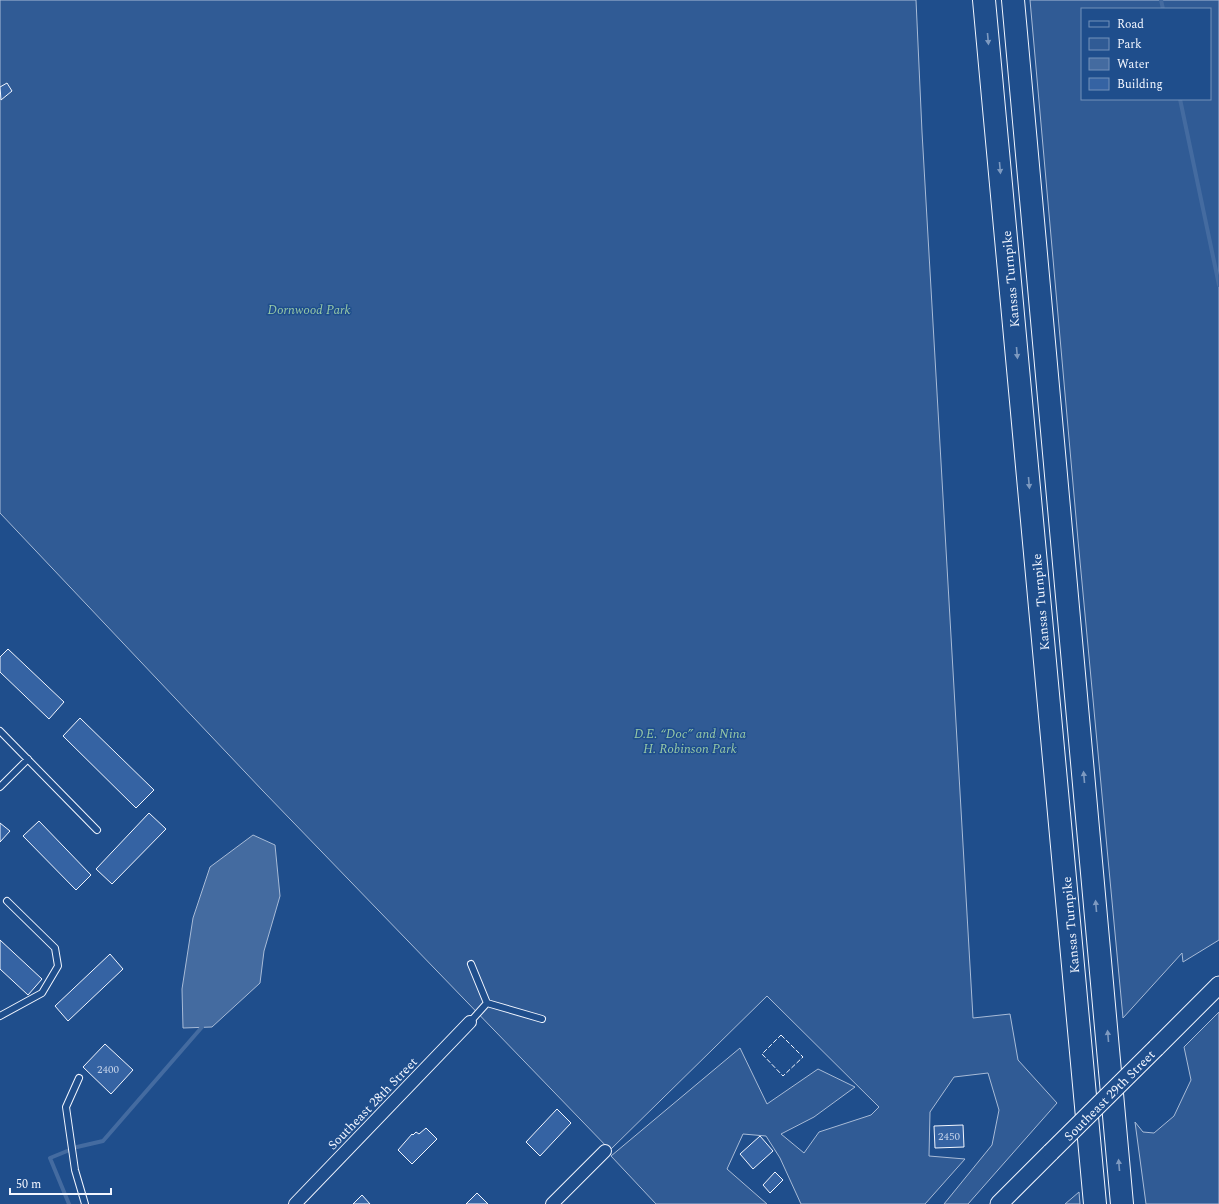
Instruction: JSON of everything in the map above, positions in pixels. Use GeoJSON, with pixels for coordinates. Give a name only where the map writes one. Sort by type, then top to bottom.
{"type":"FeatureCollection","features":[{"type":"Feature","properties":{"kind":"highway","name":"Kansas Turnpike"},"geometry":{"type":"LineString","coordinates":[[984,0],[1065,862],[1095,1204]]}},
{"type":"Feature","properties":{"kind":"highway"},"geometry":{"type":"LineString","coordinates":[[1013,0],[1122,1204]]}},
{"type":"Feature","properties":{"kind":"main road","name":"Southeast 29th Street"},"geometry":{"type":"LineString","coordinates":[[999,1204],[1219,985]]}},
{"type":"Feature","properties":{"kind":"street","name":"Southeast 28th Street"},"geometry":{"type":"LineString","coordinates":[[295,1204],[470,1022]]}},
{"type":"Feature","properties":{"kind":"street"},"geometry":{"type":"LineString","coordinates":[[552,1204],[605,1151]]}},
{"type":"Feature","properties":{"kind":"lane"},"geometry":{"type":"LineString","coordinates":[[0,731],[97,830]]}},
{"type":"Feature","properties":{"kind":"lane"},"geometry":{"type":"LineString","coordinates":[[0,787],[28,759]]}},
{"type":"Feature","properties":{"kind":"lane"},"geometry":{"type":"LineString","coordinates":[[0,1016],[42,992],[58,966],[55,948],[7,901]]}},
{"type":"Feature","properties":{"kind":"lane"},"geometry":{"type":"LineString","coordinates":[[471,964],[487,1003]]}},
{"type":"Feature","properties":{"kind":"lane"},"geometry":{"type":"LineString","coordinates":[[487,1003],[542,1019]]}},
{"type":"Feature","properties":{"kind":"lane"},"geometry":{"type":"LineString","coordinates":[[470,1022],[487,1003]]}},
{"type":"Feature","properties":{"kind":"lane"},"geometry":{"type":"LineString","coordinates":[[79,1078],[66,1108],[75,1170],[85,1204]]}},
{"type":"Feature","properties":{"kind":"green space"},"geometry":{"type":"Polygon","coordinates":[[[0,0],[916,0],[922,132],[973,1018],[1010,1014],[1018,1060],[1057,1103],[968,1204],[944,1204],[992,1145],[999,1110],[988,1073],[954,1077],[930,1112],[929,1156],[965,1159],[925,1204],[801,1204],[780,1158],[766,1136],[743,1134],[727,1169],[767,1204],[656,1204],[611,1156],[740,1048],[767,1104],[818,1069],[855,1087],[814,1117],[781,1134],[804,1153],[819,1132],[871,1115],[879,1107],[767,996],[610,1150],[263,791],[0,513],[0,0]]]}},
{"type":"Feature","properties":{"kind":"green space"},"geometry":{"type":"Polygon","coordinates":[[[1030,0],[1219,0],[1219,940],[1183,962],[1182,953],[1123,1018],[1078,540],[1030,0]]]}},
{"type":"Feature","properties":{"kind":"green space"},"geometry":{"type":"Polygon","coordinates":[[[1219,1012],[1219,1204],[1146,1204],[1135,1122],[1143,1132],[1154,1133],[1174,1116],[1191,1080],[1184,1047],[1219,1012]]]}},
{"type":"Feature","properties":{"kind":"green space"},"geometry":{"type":"Polygon","coordinates":[[[1079,1192],[1080,1204],[1065,1204],[1079,1192]]]}},
{"type":"Feature","properties":{"kind":"water"},"geometry":{"type":"Polygon","coordinates":[[[253,835],[275,845],[280,896],[264,951],[260,983],[212,1027],[183,1028],[182,989],[193,918],[210,867],[253,835]]]}},
{"type":"Feature","properties":{"kind":"building"},"geometry":{"type":"Polygon","coordinates":[[[7,83],[12,91],[1,100],[0,87],[7,83]]]}},
{"type":"Feature","properties":{"kind":"building"},"geometry":{"type":"Polygon","coordinates":[[[8,649],[64,702],[49,719],[0,672],[0,657],[8,649]]]}},
{"type":"Feature","properties":{"kind":"building"},"geometry":{"type":"Polygon","coordinates":[[[80,718],[154,790],[136,808],[63,736],[80,718]]]}},
{"type":"Feature","properties":{"kind":"building"},"geometry":{"type":"Polygon","coordinates":[[[149,813],[166,829],[112,884],[96,869],[149,813]]]}},
{"type":"Feature","properties":{"kind":"building"},"geometry":{"type":"Polygon","coordinates":[[[39,821],[91,875],[76,890],[23,836],[39,821]]]}},
{"type":"Feature","properties":{"kind":"building"},"geometry":{"type":"Polygon","coordinates":[[[0,823],[10,831],[0,842],[0,823]]]}},
{"type":"Feature","properties":{"kind":"building"},"geometry":{"type":"Polygon","coordinates":[[[0,940],[42,979],[28,995],[0,969],[0,940]]]}},
{"type":"Feature","properties":{"kind":"building"},"geometry":{"type":"Polygon","coordinates":[[[110,954],[123,969],[68,1021],[55,1006],[110,954]]]}},
{"type":"Feature","properties":{"kind":"building"},"geometry":{"type":"Polygon","coordinates":[[[105,1044],[133,1070],[111,1094],[83,1067],[105,1044]]]}},
{"type":"Feature","properties":{"kind":"building"},"geometry":{"type":"Polygon","coordinates":[[[557,1109],[571,1123],[540,1156],[526,1142],[557,1109]]]}},
{"type":"Feature","properties":{"kind":"building"},"geometry":{"type":"Polygon","coordinates":[[[963,1125],[964,1147],[935,1148],[934,1126],[963,1125]]]}},
{"type":"Feature","properties":{"kind":"building"},"geometry":{"type":"Polygon","coordinates":[[[426,1128],[437,1139],[412,1164],[398,1150],[412,1134],[413,1135],[416,1132],[419,1134],[426,1128]]]}},
{"type":"Feature","properties":{"kind":"building"},"geometry":{"type":"Polygon","coordinates":[[[760,1136],[773,1151],[753,1169],[740,1154],[760,1136]]]}},
{"type":"Feature","properties":{"kind":"building"},"geometry":{"type":"Polygon","coordinates":[[[775,1172],[783,1180],[770,1193],[763,1185],[775,1172]]]}},
{"type":"Feature","properties":{"kind":"building"},"geometry":{"type":"Polygon","coordinates":[[[477,1193],[488,1204],[466,1204],[477,1193]]]}},
{"type":"Feature","properties":{"kind":"building"},"geometry":{"type":"Polygon","coordinates":[[[362,1195],[370,1204],[353,1204],[362,1195]]]}},
{"type":"Feature","properties":{"kind":"waterway"},"geometry":{"type":"LineString","coordinates":[[1161,0],[1163,8]]}},
{"type":"Feature","properties":{"kind":"waterway"},"geometry":{"type":"LineString","coordinates":[[1180,100],[1219,285]]}},
{"type":"Feature","properties":{"kind":"waterway"},"geometry":{"type":"LineString","coordinates":[[69,1204],[50,1158],[77,1147],[103,1141],[202,1027]]}},
{"type":"Feature","properties":{"kind":"fence"},"geometry":{"type":"LineString","coordinates":[[781,1035],[803,1057],[783,1076],[762,1054],[781,1035]]}},
{"type":"Feature","properties":{"kind":"park label","name":"Dornwood Park"},"geometry":{"type":"Point","coordinates":[309,309]}},
{"type":"Feature","properties":{"kind":"park label","name":"D.E. “Doc” and Nina H. Robinson Park"},"geometry":{"type":"Point","coordinates":[690,740]}}]}
